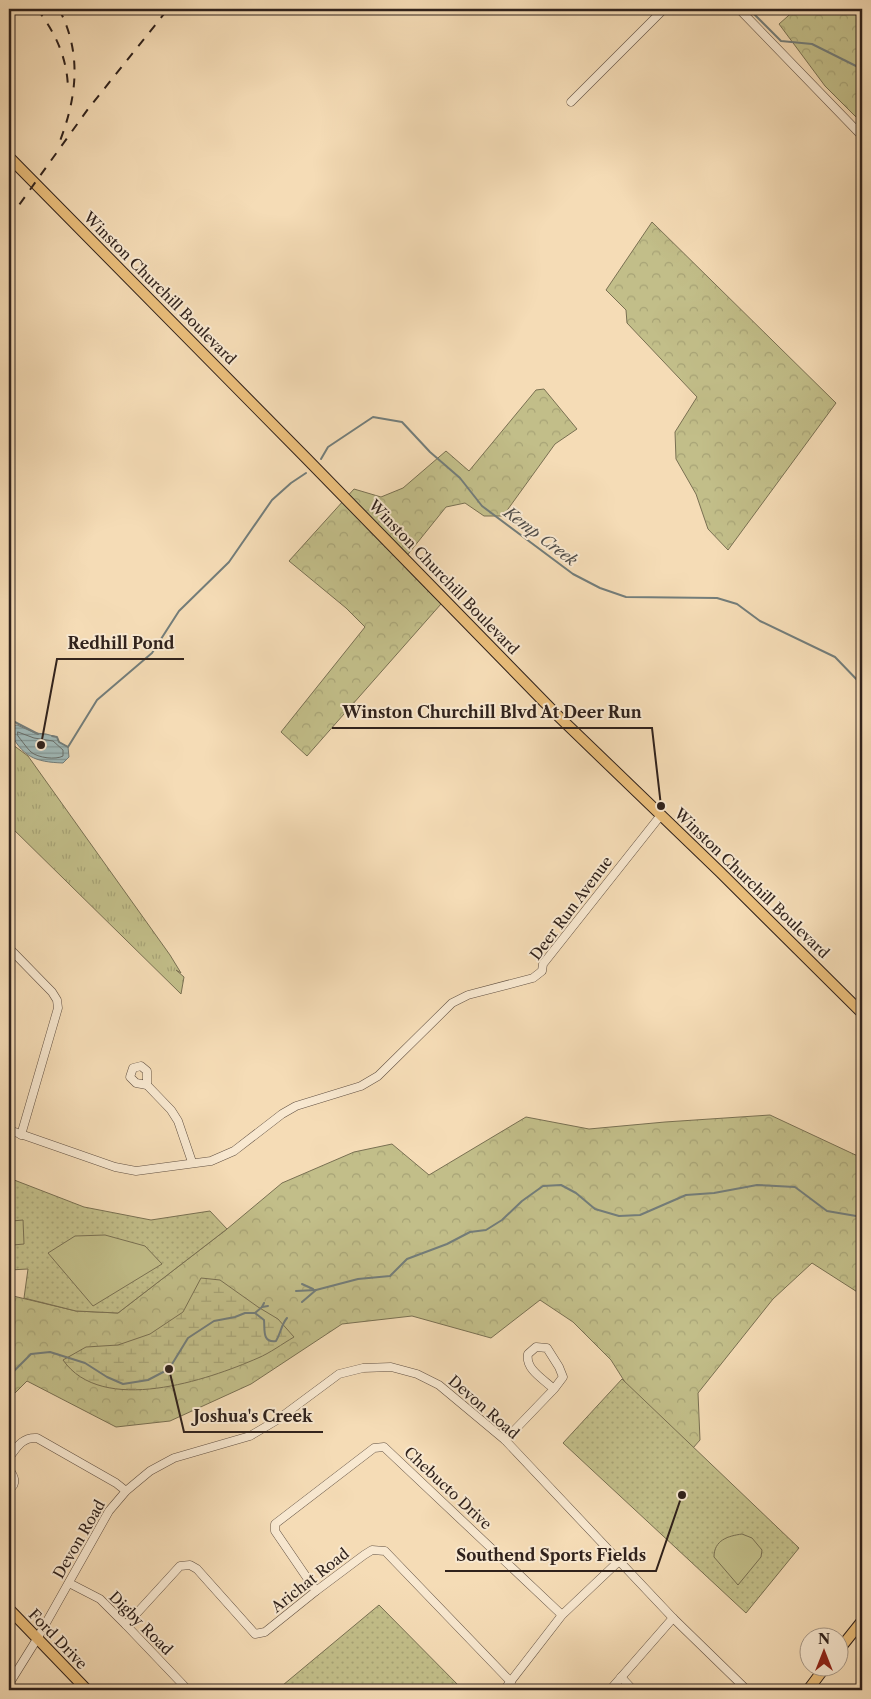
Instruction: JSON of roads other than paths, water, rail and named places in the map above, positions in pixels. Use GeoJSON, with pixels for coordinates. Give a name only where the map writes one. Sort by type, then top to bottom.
{"type":"FeatureCollection","features":[{"type":"Feature","properties":{"kind":"main road","name":"Winston Churchill Boulevard"},"geometry":{"type":"LineString","coordinates":[[9,157],[295,446],[554,712],[767,917],[862,1013]]}},
{"type":"Feature","properties":{"kind":"main road","name":"Ford Drive"},"geometry":{"type":"LineString","coordinates":[[9,1609],[87,1690]]}},
{"type":"Feature","properties":{"kind":"main road"},"geometry":{"type":"LineString","coordinates":[[848,1638],[862,1621]]}},
{"type":"Feature","properties":{"kind":"main road"},"geometry":{"type":"LineString","coordinates":[[808,1690],[818,1676]]}},
{"type":"Feature","properties":{"kind":"street"},"geometry":{"type":"LineString","coordinates":[[571,102],[664,9]]}},
{"type":"Feature","properties":{"kind":"street"},"geometry":{"type":"LineString","coordinates":[[739,9],[862,136]]}},
{"type":"Feature","properties":{"kind":"street","name":"Deer Run Avenue"},"geometry":{"type":"LineString","coordinates":[[9,1130],[128,1170],[136,1171],[192,1162],[211,1161],[223,1157],[296,1106],[361,1086],[378,1076],[452,1002],[468,995],[533,978],[542,971],[543,964],[549,956],[660,815]]}},
{"type":"Feature","properties":{"kind":"street"},"geometry":{"type":"LineString","coordinates":[[9,948],[52,992],[57,1000],[58,1008],[21,1135]]}},
{"type":"Feature","properties":{"kind":"street"},"geometry":{"type":"LineString","coordinates":[[147,1085],[171,1110],[178,1121],[192,1162]]}},
{"type":"Feature","properties":{"kind":"street"},"geometry":{"type":"LineString","coordinates":[[505,1440],[554,1389],[563,1377],[560,1367],[547,1348],[536,1347],[528,1354],[527,1359],[530,1367],[554,1389]]}},
{"type":"Feature","properties":{"kind":"street","name":"Devon Road"},"geometry":{"type":"LineString","coordinates":[[9,1684],[37,1639],[109,1511],[126,1491],[150,1471],[174,1458],[250,1436],[277,1420],[339,1374],[363,1368],[391,1368],[417,1374],[439,1385],[505,1440],[673,1618],[747,1690]]}},
{"type":"Feature","properties":{"kind":"street"},"geometry":{"type":"LineString","coordinates":[[9,1458],[26,1438],[37,1438],[116,1483],[126,1491]]}},
{"type":"Feature","properties":{"kind":"street","name":"Chebucto Drive"},"geometry":{"type":"LineString","coordinates":[[316,1591],[275,1532],[274,1524],[374,1448],[384,1447],[562,1615]]}},
{"type":"Feature","properties":{"kind":"street"},"geometry":{"type":"LineString","coordinates":[[9,1469],[13,1475],[14,1483],[9,1489]]}},
{"type":"Feature","properties":{"kind":"street","name":"Arichat Road"},"geometry":{"type":"LineString","coordinates":[[126,1624],[180,1566],[190,1565],[197,1569],[255,1634],[265,1632],[316,1591],[372,1550],[385,1551],[511,1682]]}},
{"type":"Feature","properties":{"kind":"street"},"geometry":{"type":"LineString","coordinates":[[504,1690],[562,1615],[619,1561]]}},
{"type":"Feature","properties":{"kind":"street","name":"Digby Road"},"geometry":{"type":"LineString","coordinates":[[69,1583],[100,1599],[188,1690]]}},
{"type":"Feature","properties":{"kind":"street"},"geometry":{"type":"LineString","coordinates":[[610,1690],[673,1618]]}},
{"type":"Feature","properties":{"kind":"street"},"geometry":{"type":"LineString","coordinates":[[621,1677],[634,1690]]}},
{"type":"Feature","properties":{"kind":"water"},"geometry":{"type":"Polygon","coordinates":[[[17,725],[35,733],[57,737],[59,742],[68,747],[69,757],[63,763],[45,761],[30,756],[19,746],[9,730],[9,726],[17,725]]]}},
{"type":"Feature","properties":{"kind":"waterway"},"geometry":{"type":"LineString","coordinates":[[749,9],[781,41],[812,44],[862,69]]}},
{"type":"Feature","properties":{"kind":"waterway","name":"Kemp Creek"},"geometry":{"type":"LineString","coordinates":[[321,459],[328,447],[373,417],[402,422],[430,452],[460,478],[482,506],[573,574],[600,588],[626,597],[717,598],[737,604],[760,621],[835,657],[862,685]]}},
{"type":"Feature","properties":{"kind":"waterway","name":"Kemp Creek"},"geometry":{"type":"LineString","coordinates":[[52,736],[57,737],[59,742],[68,747],[97,700],[152,653],[179,611],[229,562],[272,500],[306,473]]}},
{"type":"Feature","properties":{"kind":"waterway","name":"Kemp Creek"},"geometry":{"type":"LineString","coordinates":[[9,719],[38,734]]}},
{"type":"Feature","properties":{"kind":"waterway"},"geometry":{"type":"LineString","coordinates":[[302,1302],[316,1290],[358,1279],[390,1276],[407,1259],[447,1244],[470,1232],[486,1230],[502,1220],[522,1201],[543,1186],[561,1185],[576,1193],[595,1209],[619,1216],[640,1215],[686,1195],[714,1193],[757,1185],[795,1187],[827,1211],[862,1217]]}},
{"type":"Feature","properties":{"kind":"waterway"},"geometry":{"type":"LineString","coordinates":[[302,1284],[313,1289]]}},
{"type":"Feature","properties":{"kind":"waterway"},"geometry":{"type":"LineString","coordinates":[[296,1291],[316,1290]]}},
{"type":"Feature","properties":{"kind":"waterway"},"geometry":{"type":"LineString","coordinates":[[255,1313],[264,1303]]}},
{"type":"Feature","properties":{"kind":"waterway"},"geometry":{"type":"LineString","coordinates":[[262,1307],[268,1306]]}},
{"type":"Feature","properties":{"kind":"waterway"},"geometry":{"type":"LineString","coordinates":[[9,1376],[31,1354],[50,1352],[85,1363],[107,1377],[123,1384],[148,1380],[169,1369],[188,1338],[214,1321],[245,1313],[255,1313],[264,1320],[266,1338],[276,1341],[287,1318]]}},
{"type":"Feature","properties":{"kind":"railway"},"geometry":{"type":"LineString","coordinates":[[37,9],[60,47],[66,68],[68,91]]}},
{"type":"Feature","properties":{"kind":"railway"},"geometry":{"type":"LineString","coordinates":[[59,9],[66,25],[74,58],[73,91],[66,124],[60,141]]}},
{"type":"Feature","properties":{"kind":"railway"},"geometry":{"type":"LineString","coordinates":[[9,219],[88,109],[168,9]]}},
{"type":"Feature","properties":{"kind":"place","name":"Redhill Pond"},"geometry":{"type":"Point","coordinates":[41,745]}},
{"type":"Feature","properties":{"kind":"place","name":"Winston Churchill Blvd At Deer Run"},"geometry":{"type":"Point","coordinates":[661,806]}},
{"type":"Feature","properties":{"kind":"place","name":"Joshua's Creek"},"geometry":{"type":"Point","coordinates":[169,1369]}},
{"type":"Feature","properties":{"kind":"place","name":"Southend Sports Fields"},"geometry":{"type":"Point","coordinates":[682,1495]}}]}
